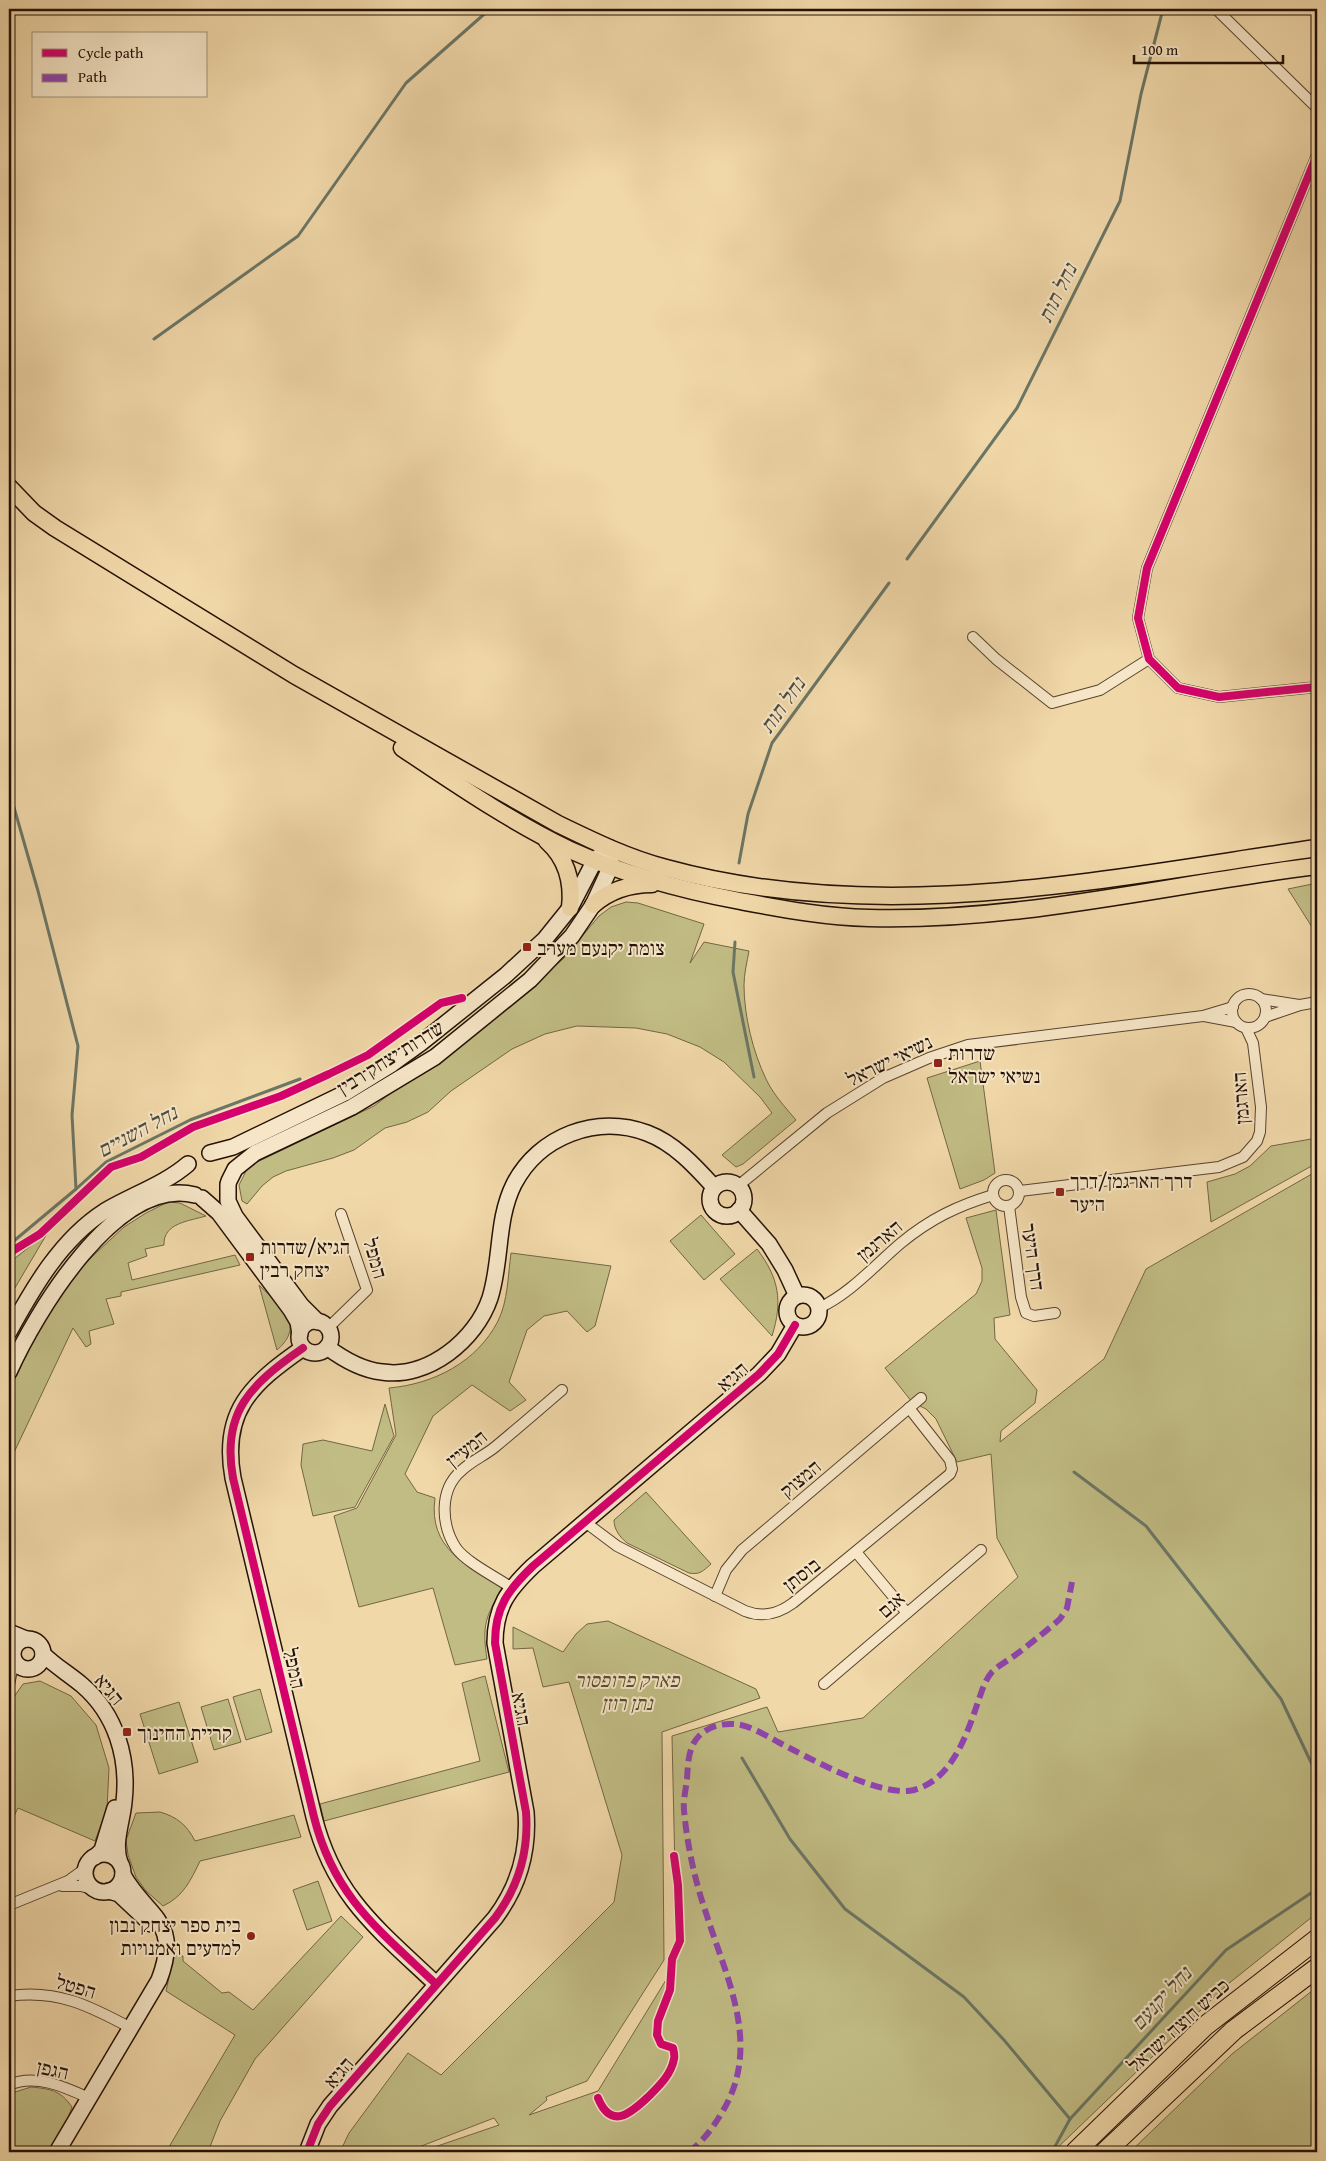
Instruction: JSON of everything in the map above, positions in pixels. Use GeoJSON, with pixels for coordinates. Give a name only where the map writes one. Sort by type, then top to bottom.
{"type":"FeatureCollection","features":[{"type":"Feature","properties":{"kind":"highway","name":"כביש חוצה ישראל"},"geometry":{"type":"LineString","coordinates":[[1075,2152],[1205,2026],[1317,1939]]}},
{"type":"Feature","properties":{"kind":"highway","name":"כביש חוצה ישראל"},"geometry":{"type":"LineString","coordinates":[[1104,2152],[1234,2030],[1317,1968]]}},
{"type":"Feature","properties":{"kind":"main road"},"geometry":{"type":"LineString","coordinates":[[9,487],[34,514],[294,675],[550,820],[610,848],[665,868],[732,882],[810,894],[871,896],[974,894],[1031,889],[1317,848]]}},
{"type":"Feature","properties":{"kind":"main road"},"geometry":{"type":"LineString","coordinates":[[294,675],[482,802],[540,834],[595,860],[660,884],[710,896],[800,912],[868,918],[927,917],[1060,905],[1200,882],[1317,866]]}},
{"type":"Feature","properties":{"kind":"main road"},"geometry":{"type":"LineString","coordinates":[[540,834],[552,845],[563,861],[571,883],[570,908]]}},
{"type":"Feature","properties":{"kind":"main road"},"geometry":{"type":"LineString","coordinates":[[593,905],[611,892],[624,887],[660,884]]}},
{"type":"Feature","properties":{"kind":"street"},"geometry":{"type":"LineString","coordinates":[[1216,9],[1317,108]]}},
{"type":"Feature","properties":{"kind":"street"},"geometry":{"type":"LineString","coordinates":[[1317,154],[1147,568],[1138,618],[1149,660],[1178,688],[1219,697],[1317,687]]}},
{"type":"Feature","properties":{"kind":"street"},"geometry":{"type":"LineString","coordinates":[[972,637],[996,659],[1052,703],[1100,690],[1149,660]]}},
{"type":"Feature","properties":{"kind":"street","name":"שדרות יצחק רבין"},"geometry":{"type":"LineString","coordinates":[[210,1153],[233,1147],[324,1104],[367,1081],[392,1064],[523,961],[545,939],[570,908],[595,860],[610,848]]}},
{"type":"Feature","properties":{"kind":"street","name":"שדרות יצחק רבין"},"geometry":{"type":"LineString","coordinates":[[229,1182],[235,1169],[255,1152],[352,1107],[435,1056],[530,980],[572,936],[593,905],[611,866],[610,848]]}},
{"type":"Feature","properties":{"kind":"street","name":"נשיאי ישראל"},"geometry":{"type":"LineString","coordinates":[[738,1186],[827,1113],[884,1078],[929,1058],[968,1044],[1203,1016],[1232,1007],[1235,1001],[1244,994],[1300,1005]]}},
{"type":"Feature","properties":{"kind":"street"},"geometry":{"type":"LineString","coordinates":[[1261,998],[1266,1007],[1262,1021]]}},
{"type":"Feature","properties":{"kind":"street","name":"נשיאי ישראל"},"geometry":{"type":"LineString","coordinates":[[1203,1016],[1241,1025],[1262,1021],[1300,1005],[1317,1002]]}},
{"type":"Feature","properties":{"kind":"street"},"geometry":{"type":"LineString","coordinates":[[1232,1007],[1232,1013],[1241,1025]]}},
{"type":"Feature","properties":{"kind":"street","name":"הארגמן"},"geometry":{"type":"LineString","coordinates":[[1020,1191],[1219,1167],[1243,1157],[1257,1142],[1261,1123],[1253,1043],[1262,1021]]}},
{"type":"Feature","properties":{"kind":"street","name":"הארגמן"},"geometry":{"type":"LineString","coordinates":[[1241,1025],[1253,1043]]}},
{"type":"Feature","properties":{"kind":"street"},"geometry":{"type":"LineString","coordinates":[[327,1347],[363,1367],[393,1373],[432,1363],[464,1339],[478,1322],[490,1296],[503,1212],[515,1183],[531,1160],[551,1143],[574,1131],[605,1126],[623,1126],[648,1133],[670,1146],[692,1163],[714,1187]]}},
{"type":"Feature","properties":{"kind":"street"},"geometry":{"type":"LineString","coordinates":[[9,1332],[20,1310],[44,1274],[83,1228],[132,1195],[171,1176],[200,1154],[210,1153],[224,1160],[230,1173],[228,1201],[235,1216],[301,1305],[323,1325],[331,1336],[327,1347],[316,1353],[309,1352],[301,1341],[298,1322],[291,1310],[219,1213],[198,1196],[186,1182],[185,1175],[188,1164]]}},
{"type":"Feature","properties":{"kind":"street"},"geometry":{"type":"LineString","coordinates":[[1004,1180],[1016,1184],[1020,1191],[1016,1202],[1009,1206],[1001,1205],[993,1196],[997,1184],[1004,1180]]}},
{"type":"Feature","properties":{"kind":"street"},"geometry":{"type":"LineString","coordinates":[[9,1372],[35,1319],[48,1298],[68,1271],[95,1241],[132,1210],[169,1192],[182,1191],[198,1196],[214,1197],[221,1194],[229,1182]]}},
{"type":"Feature","properties":{"kind":"street"},"geometry":{"type":"LineString","coordinates":[[723,1182],[738,1186],[741,1190],[743,1201],[739,1210],[723,1215],[713,1209],[710,1198],[714,1187],[723,1182]]}},
{"type":"Feature","properties":{"kind":"street","name":"הארגמן"},"geometry":{"type":"LineString","coordinates":[[819,1308],[846,1292],[902,1242],[926,1224],[963,1204],[993,1196]]}},
{"type":"Feature","properties":{"kind":"street","name":"דרך היער"},"geometry":{"type":"LineString","coordinates":[[1009,1206],[1021,1297],[1026,1314],[1034,1316],[1055,1313]]}},
{"type":"Feature","properties":{"kind":"street"},"geometry":{"type":"LineString","coordinates":[[739,1210],[769,1244],[797,1296]]}},
{"type":"Feature","properties":{"kind":"street","name":"המפל"},"geometry":{"type":"LineString","coordinates":[[323,1325],[367,1290],[341,1214]]}},
{"type":"Feature","properties":{"kind":"street"},"geometry":{"type":"LineString","coordinates":[[797,1296],[811,1297],[819,1308],[818,1318],[815,1322],[805,1327],[791,1322],[787,1312],[790,1303],[797,1296]]}},
{"type":"Feature","properties":{"kind":"street"},"geometry":{"type":"LineString","coordinates":[[301,1341],[306,1324],[323,1325]]}},
{"type":"Feature","properties":{"kind":"street","name":"הגיא"},"geometry":{"type":"LineString","coordinates":[[307,2152],[318,2124],[330,2106],[503,1907],[520,1874],[526,1850],[527,1825],[524,1798],[495,1643],[499,1610],[512,1588],[532,1566],[759,1374],[778,1354],[795,1325]]}},
{"type":"Feature","properties":{"kind":"street","name":"המפל"},"geometry":{"type":"LineString","coordinates":[[301,1341],[246,1398],[238,1411],[229,1441],[229,1459],[314,1816],[327,1859],[339,1881],[358,1908],[436,1984]]}},
{"type":"Feature","properties":{"kind":"street","name":"המעיין"},"geometry":{"type":"LineString","coordinates":[[512,1588],[464,1556],[456,1548],[446,1521],[444,1505],[446,1492],[459,1472],[489,1452],[562,1390]]}},
{"type":"Feature","properties":{"kind":"street","name":"המצוק"},"geometry":{"type":"LineString","coordinates":[[715,1596],[726,1570],[742,1550],[921,1398]]}},
{"type":"Feature","properties":{"kind":"street","name":"בוסתן"},"geometry":{"type":"LineString","coordinates":[[585,1522],[617,1546],[715,1596],[750,1613],[771,1614],[788,1607],[944,1481],[951,1471],[950,1460],[909,1408]]}},
{"type":"Feature","properties":{"kind":"street","name":"אגם"},"geometry":{"type":"LineString","coordinates":[[824,1684],[981,1550]]}},
{"type":"Feature","properties":{"kind":"street"},"geometry":{"type":"LineString","coordinates":[[856,1552],[907,1613]]}},
{"type":"Feature","properties":{"kind":"street"},"geometry":{"type":"LineString","coordinates":[[9,1632],[40,1644],[43,1654],[41,1662],[35,1667],[26,1669],[17,1664],[12,1653]]}},
{"type":"Feature","properties":{"kind":"street"},"geometry":{"type":"LineString","coordinates":[[9,1685],[12,1653],[17,1644],[26,1639]]}},
{"type":"Feature","properties":{"kind":"street","name":"הגיא"},"geometry":{"type":"LineString","coordinates":[[43,1654],[94,1697],[106,1711],[115,1729],[125,1772],[124,1802],[117,1846],[121,1869]]}},
{"type":"Feature","properties":{"kind":"street","name":"הגיא"},"geometry":{"type":"LineString","coordinates":[[35,1667],[74,1679]]}},
{"type":"Feature","properties":{"kind":"street","name":"הגיא"},"geometry":{"type":"LineString","coordinates":[[90,1862],[102,1850],[124,1785]]}},
{"type":"Feature","properties":{"kind":"street"},"geometry":{"type":"LineString","coordinates":[[9,1905],[48,1890],[77,1876],[90,1862],[106,1854],[116,1858],[129,1887],[154,1913],[166,1936],[165,1963],[159,1980],[57,2152]]}},
{"type":"Feature","properties":{"kind":"street"},"geometry":{"type":"LineString","coordinates":[[90,1862],[86,1878],[102,1891]]}},
{"type":"Feature","properties":{"kind":"street"},"geometry":{"type":"LineString","coordinates":[[102,1891],[118,1886],[121,1869]]}},
{"type":"Feature","properties":{"kind":"street"},"geometry":{"type":"LineString","coordinates":[[48,1890],[65,1886],[81,1886],[119,1894],[157,1930],[166,1946]]}},
{"type":"Feature","properties":{"kind":"street","name":"הפטל"},"geometry":{"type":"LineString","coordinates":[[9,1996],[26,1994],[57,1996],[84,2004],[131,2028]]}},
{"type":"Feature","properties":{"kind":"street","name":"הגפן"},"geometry":{"type":"LineString","coordinates":[[9,2085],[30,2080],[46,2082],[89,2098]]}},
{"type":"Feature","properties":{"kind":"green space"},"geometry":{"type":"Polygon","coordinates":[[[1317,883],[1317,935],[1288,889],[1317,883]]]}},
{"type":"Feature","properties":{"kind":"green space"},"geometry":{"type":"Polygon","coordinates":[[[626,902],[638,903],[704,924],[690,963],[704,942],[749,951],[744,977],[744,997],[753,1046],[769,1085],[796,1120],[743,1164],[736,1167],[722,1155],[772,1113],[760,1097],[724,1062],[700,1047],[667,1034],[636,1028],[577,1026],[545,1034],[512,1049],[451,1091],[428,1112],[407,1122],[385,1128],[354,1150],[286,1171],[273,1177],[262,1186],[247,1204],[242,1201],[239,1185],[248,1167],[374,1106],[546,974],[564,958],[599,916],[611,907],[626,902]]]}},
{"type":"Feature","properties":{"kind":"green space"},"geometry":{"type":"Polygon","coordinates":[[[980,1061],[995,1173],[984,1180],[960,1189],[927,1078],[980,1061]]]}},
{"type":"Feature","properties":{"kind":"green space"},"geometry":{"type":"Polygon","coordinates":[[[1317,1138],[1317,1163],[1211,1222],[1207,1182],[1235,1174],[1250,1166],[1271,1146],[1317,1138]]]}},
{"type":"Feature","properties":{"kind":"green space","name":"פארק פרופסור נתן רוזן"},"geometry":{"type":"Polygon","coordinates":[[[1317,1171],[1317,1913],[1228,1984],[1053,2152],[420,2152],[499,2125],[494,2118],[406,2152],[340,2152],[349,2133],[408,2053],[441,2075],[614,1902],[622,1855],[569,1682],[543,1687],[533,1648],[513,1649],[513,1627],[563,1652],[576,1634],[587,1624],[608,1621],[756,1689],[760,1698],[662,1732],[664,1960],[587,2081],[546,2097],[547,2100],[529,2115],[598,2091],[677,1962],[672,1736],[767,1707],[778,1732],[863,1718],[1018,1577],[997,1538],[991,1454],[957,1462],[936,1419],[926,1409],[912,1402],[885,1368],[976,1294],[982,1281],[982,1268],[966,1218],[996,1210],[1010,1315],[994,1318],[995,1339],[1037,1390],[1035,1403],[1001,1431],[1000,1442],[1104,1359],[1146,1269],[1317,1171]]]}},
{"type":"Feature","properties":{"kind":"green space"},"geometry":{"type":"Polygon","coordinates":[[[168,1202],[180,1203],[206,1216],[172,1227],[165,1238],[164,1245],[145,1249],[147,1256],[128,1263],[132,1280],[235,1255],[240,1265],[121,1292],[121,1296],[106,1299],[114,1324],[89,1331],[91,1344],[86,1347],[73,1328],[9,1463],[9,1385],[27,1343],[71,1278],[96,1253],[124,1227],[168,1202]]]}},
{"type":"Feature","properties":{"kind":"green space"},"geometry":{"type":"Polygon","coordinates":[[[701,1215],[735,1254],[704,1280],[670,1241],[701,1215]]]}},
{"type":"Feature","properties":{"kind":"green space"},"geometry":{"type":"Polygon","coordinates":[[[48,1232],[9,1298],[9,1263],[48,1232]]]}},
{"type":"Feature","properties":{"kind":"green space"},"geometry":{"type":"Polygon","coordinates":[[[757,1249],[770,1270],[777,1290],[777,1312],[772,1336],[720,1279],[757,1249]]]}},
{"type":"Feature","properties":{"kind":"green space"},"geometry":{"type":"Polygon","coordinates":[[[511,1253],[611,1266],[595,1326],[587,1332],[567,1311],[544,1316],[527,1330],[509,1382],[526,1400],[510,1411],[472,1385],[433,1416],[405,1474],[417,1492],[435,1498],[434,1516],[438,1530],[444,1543],[453,1554],[476,1572],[503,1589],[492,1606],[486,1622],[487,1659],[455,1665],[433,1588],[359,1607],[334,1516],[357,1508],[396,1435],[389,1388],[406,1386],[438,1376],[466,1359],[489,1335],[498,1321],[504,1305],[511,1253]]]}},
{"type":"Feature","properties":{"kind":"green space"},"geometry":{"type":"Polygon","coordinates":[[[259,1285],[287,1315],[290,1323],[290,1332],[286,1341],[277,1350],[259,1285]]]}},
{"type":"Feature","properties":{"kind":"green space"},"geometry":{"type":"Polygon","coordinates":[[[385,1404],[394,1436],[355,1507],[313,1516],[301,1465],[303,1444],[323,1440],[372,1451],[385,1404]]]}},
{"type":"Feature","properties":{"kind":"green space"},"geometry":{"type":"Polygon","coordinates":[[[646,1492],[711,1564],[699,1573],[689,1573],[627,1543],[620,1536],[616,1530],[614,1520],[646,1492]]]}},
{"type":"Feature","properties":{"kind":"green space"},"geometry":{"type":"Polygon","coordinates":[[[485,1676],[509,1772],[324,1821],[320,1804],[480,1761],[462,1683],[485,1676]]]}},
{"type":"Feature","properties":{"kind":"green space"},"geometry":{"type":"Polygon","coordinates":[[[40,1681],[71,1696],[96,1725],[109,1768],[107,1809],[95,1841],[18,1808],[9,1826],[9,1704],[23,1684],[40,1681]]]}},
{"type":"Feature","properties":{"kind":"green space"},"geometry":{"type":"Polygon","coordinates":[[[260,1689],[272,1732],[246,1740],[233,1697],[260,1689]]]}},
{"type":"Feature","properties":{"kind":"green space"},"geometry":{"type":"Polygon","coordinates":[[[228,1699],[241,1742],[214,1750],[201,1707],[228,1699]]]}},
{"type":"Feature","properties":{"kind":"green space"},"geometry":{"type":"Polygon","coordinates":[[[179,1702],[198,1762],[159,1774],[140,1714],[179,1702]]]}},
{"type":"Feature","properties":{"kind":"green space"},"geometry":{"type":"Polygon","coordinates":[[[160,1812],[172,1816],[181,1822],[189,1830],[195,1841],[294,1815],[301,1837],[200,1861],[190,1881],[181,1893],[163,1906],[146,1891],[136,1877],[128,1855],[126,1840],[136,1813],[160,1812]]]}},
{"type":"Feature","properties":{"kind":"green space"},"geometry":{"type":"Polygon","coordinates":[[[318,1881],[332,1921],[307,1930],[293,1890],[318,1881]]]}},
{"type":"Feature","properties":{"kind":"green space"},"geometry":{"type":"Polygon","coordinates":[[[341,1916],[363,1937],[255,2059],[220,2121],[208,2152],[166,2152],[235,2035],[166,1991],[174,1955],[183,1956],[183,1961],[222,1993],[229,1992],[253,2010],[341,1916]]]}},
{"type":"Feature","properties":{"kind":"green space"},"geometry":{"type":"Polygon","coordinates":[[[1317,1987],[1317,2152],[1130,2152],[1232,2054],[1317,1987]]]}},
{"type":"Feature","properties":{"kind":"green space"},"geometry":{"type":"Polygon","coordinates":[[[31,2087],[54,2091],[68,2101],[72,2107],[66,2123],[49,2152],[9,2152],[9,2094],[31,2087]]]}},
{"type":"Feature","properties":{"kind":"waterway"},"geometry":{"type":"LineString","coordinates":[[154,339],[298,236],[406,83],[490,9]]}},
{"type":"Feature","properties":{"kind":"waterway","name":"נחל תות"},"geometry":{"type":"LineString","coordinates":[[907,559],[1017,408],[1120,201],[1141,94],[1163,9]]}},
{"type":"Feature","properties":{"kind":"waterway","name":"נחל תות"},"geometry":{"type":"LineString","coordinates":[[739,863],[748,814],[772,743],[889,583]]}},
{"type":"Feature","properties":{"kind":"waterway"},"geometry":{"type":"LineString","coordinates":[[9,790],[38,891],[78,1046],[72,1115],[76,1189]]}},
{"type":"Feature","properties":{"kind":"waterway","name":"נחל תות"},"geometry":{"type":"LineString","coordinates":[[735,942],[733,972],[754,1077]]}},
{"type":"Feature","properties":{"kind":"waterway","name":"נחל השניים"},"geometry":{"type":"LineString","coordinates":[[9,1245],[106,1162],[190,1120],[300,1079]]}},
{"type":"Feature","properties":{"kind":"waterway"},"geometry":{"type":"LineString","coordinates":[[1074,1472],[1146,1526],[1281,1699],[1317,1775]]}},
{"type":"Feature","properties":{"kind":"waterway"},"geometry":{"type":"LineString","coordinates":[[742,1758],[790,1839],[845,1909],[964,1997],[1004,2040],[1070,2119]]}},
{"type":"Feature","properties":{"kind":"waterway","name":"נחל יקנעם"},"geometry":{"type":"LineString","coordinates":[[1052,2152],[1070,2119],[1226,1950],[1317,1889]]}},
{"type":"Feature","properties":{"kind":"marked path"},"geometry":{"type":"LineString","coordinates":[[689,2152],[714,2125],[733,2089],[739,2064],[740,2039],[731,1988],[698,1888],[687,1836],[684,1802],[689,1756],[695,1740],[703,1732],[713,1727],[725,1724],[741,1725],[760,1732],[791,1749],[865,1783],[900,1791],[914,1790],[927,1785],[938,1777],[955,1756],[968,1730],[989,1676],[1060,1619],[1067,1608],[1072,1582]]}},
{"type":"Feature","properties":{"kind":"cycle path"},"geometry":{"type":"LineString","coordinates":[[1317,155],[1147,568],[1138,618],[1149,659],[1178,688],[1219,697],[1317,687]]}},
{"type":"Feature","properties":{"kind":"cycle path"},"geometry":{"type":"LineString","coordinates":[[9,1253],[40,1234],[111,1167],[141,1157],[193,1127],[281,1096],[329,1074],[368,1055],[441,1003],[462,998]]}},
{"type":"Feature","properties":{"kind":"cycle path"},"geometry":{"type":"LineString","coordinates":[[307,2152],[318,2124],[330,2106],[495,1918],[510,1894],[521,1868],[526,1841],[526,1812],[495,1643],[497,1619],[510,1591],[533,1566],[759,1374],[778,1354],[795,1325]]}},
{"type":"Feature","properties":{"kind":"cycle path"},"geometry":{"type":"LineString","coordinates":[[303,1348],[268,1374],[244,1402],[236,1417],[232,1435],[230,1455],[233,1478],[314,1817],[323,1845],[333,1869],[346,1891],[361,1910],[378,1929],[436,1984]]}},
{"type":"Feature","properties":{"kind":"cycle path"},"geometry":{"type":"LineString","coordinates":[[598,2098],[603,2108],[609,2114],[621,2116],[628,2113],[660,2084],[672,2065],[674,2057],[673,2048],[661,2044],[657,2035],[658,2021],[670,1990],[672,1959],[680,1941],[678,1885],[674,1856]]}},
{"type":"Feature","properties":{"kind":"place","name":"צומת יקנעם מערב"},"geometry":{"type":"Point","coordinates":[527,947]}},
{"type":"Feature","properties":{"kind":"place","name":"שדרות נשיאי ישראל"},"geometry":{"type":"Point","coordinates":[938,1063]}},
{"type":"Feature","properties":{"kind":"place","name":"דרך הארגמן/דרך היער"},"geometry":{"type":"Point","coordinates":[1060,1192]}},
{"type":"Feature","properties":{"kind":"place","name":"הגיא/שדרות יצחק רבין"},"geometry":{"type":"Point","coordinates":[250,1257]}},
{"type":"Feature","properties":{"kind":"place","name":"קריית החינוך"},"geometry":{"type":"Point","coordinates":[127,1732]}},
{"type":"Feature","properties":{"kind":"place","name":"בית ספר יצחק נבון למדעים ואמנויות"},"geometry":{"type":"Point","coordinates":[251,1936]}}]}
